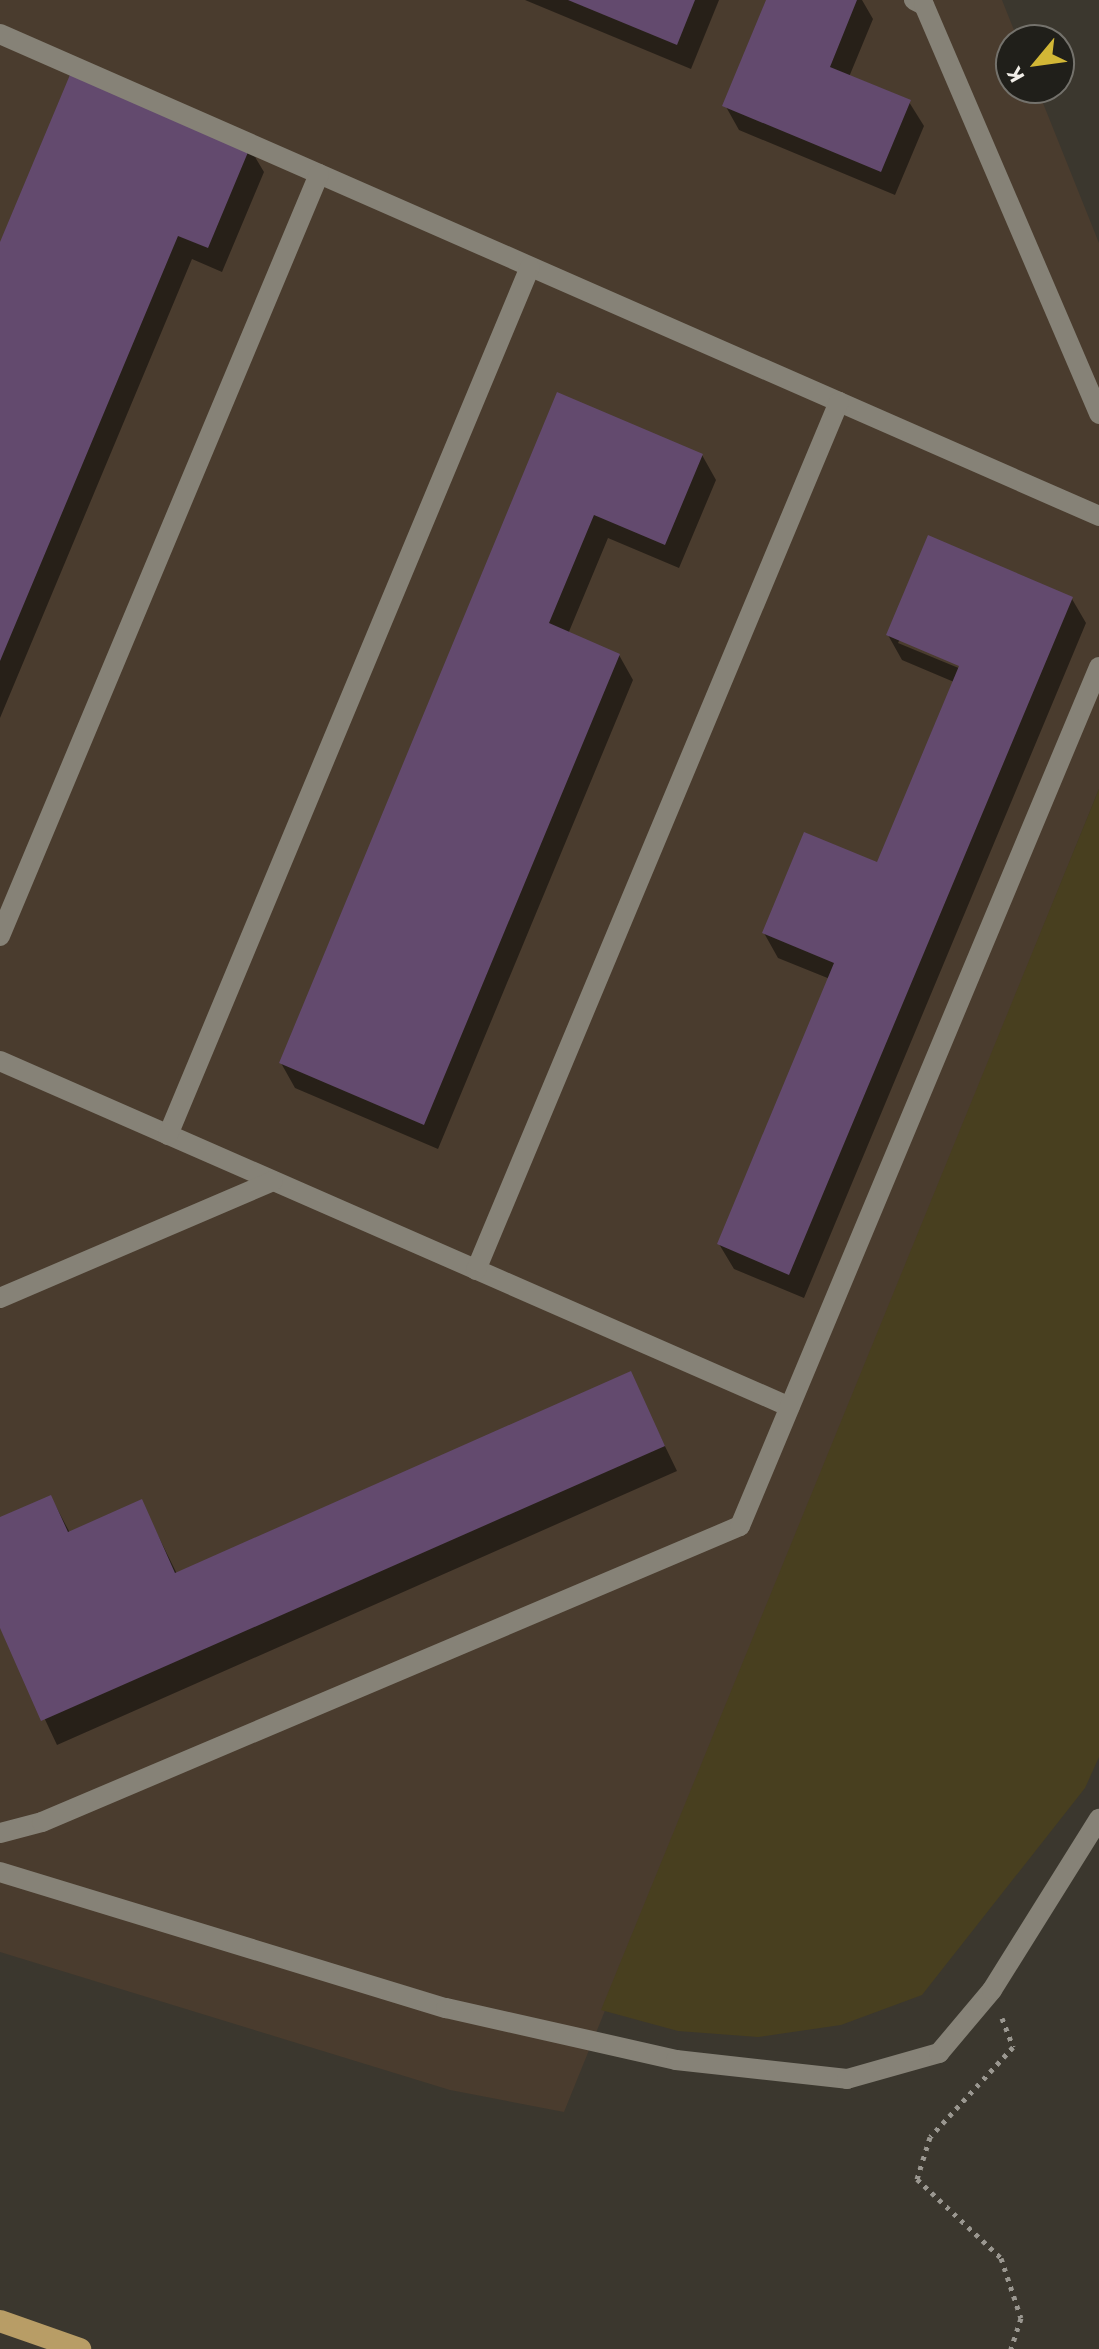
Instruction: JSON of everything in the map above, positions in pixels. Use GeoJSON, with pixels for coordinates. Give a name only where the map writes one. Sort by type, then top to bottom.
{"type":"FeatureCollection","features":[{"type":"Feature","properties":{"kind":"highway"},"geometry":{"type":"LineString","coordinates":[[0,2321],[80,2349]]}},
{"type":"Feature","properties":{"kind":"street"},"geometry":{"type":"LineString","coordinates":[[914,0],[924,5],[1099,414]]}},
{"type":"Feature","properties":{"kind":"street"},"geometry":{"type":"LineString","coordinates":[[1,38],[1099,516]]}},
{"type":"Feature","properties":{"kind":"street"},"geometry":{"type":"LineString","coordinates":[[0,936],[319,174]]}},
{"type":"Feature","properties":{"kind":"street"},"geometry":{"type":"LineString","coordinates":[[168,1135],[530,267]]}},
{"type":"Feature","properties":{"kind":"street"},"geometry":{"type":"LineString","coordinates":[[476,1270],[839,402]]}},
{"type":"Feature","properties":{"kind":"street"},"geometry":{"type":"LineString","coordinates":[[0,1833],[42,1822],[740,1526],[1099,667]]}},
{"type":"Feature","properties":{"kind":"street"},"geometry":{"type":"LineString","coordinates":[[0,1061],[790,1407]]}},
{"type":"Feature","properties":{"kind":"street"},"geometry":{"type":"LineString","coordinates":[[0,1298],[273,1181]]}},
{"type":"Feature","properties":{"kind":"street"},"geometry":{"type":"LineString","coordinates":[[0,1872],[446,2008],[676,2060],[847,2079],[939,2053],[992,1990],[1099,1819]]}},
{"type":"Feature","properties":{"kind":"path"},"geometry":{"type":"LineString","coordinates":[[992,1990],[1013,2047],[930,2137],[917,2179],[1001,2258],[1021,2318],[1011,2349]]}},
{"type":"Feature","properties":{"kind":"shaded area"},"geometry":{"type":"Polygon","coordinates":[[[0,0],[1002,0],[1012,24],[995,24],[995,104],[1043,104],[1099,243],[1099,789],[564,2112],[450,2090],[0,1952],[0,0]]]}},
{"type":"Feature","properties":{"kind":"sand"},"geometry":{"type":"Polygon","coordinates":[[[1099,789],[1099,1757],[1085,1788],[922,1995],[841,2025],[758,2037],[678,2031],[601,2010],[1099,789]]]}},
{"type":"Feature","properties":{"kind":"building"},"geometry":{"type":"Polygon","coordinates":[[[568,0],[695,0],[677,45],[568,0]]]}},
{"type":"Feature","properties":{"kind":"building"},"geometry":{"type":"Polygon","coordinates":[[[766,0],[857,0],[830,67],[911,100],[881,172],[722,106],[766,0]]]}},
{"type":"Feature","properties":{"kind":"building"},"geometry":{"type":"Polygon","coordinates":[[[72,70],[251,145],[208,248],[178,236],[0,661],[0,242],[72,70]]]}},
{"type":"Feature","properties":{"kind":"building"},"geometry":{"type":"Polygon","coordinates":[[[557,392],[703,454],[665,545],[594,515],[549,623],[620,654],[424,1125],[279,1063],[557,392]]]}},
{"type":"Feature","properties":{"kind":"building"},"geometry":{"type":"Polygon","coordinates":[[[928,535],[1073,597],[789,1275],[717,1244],[834,963],[762,933],[804,832],[877,862],[959,666],[886,635],[928,535]]]}},
{"type":"Feature","properties":{"kind":"building"},"geometry":{"type":"Polygon","coordinates":[[[631,1371],[665,1446],[41,1721],[0,1628],[0,1517],[51,1495],[68,1532],[142,1499],[175,1573],[631,1371]]]}}]}
